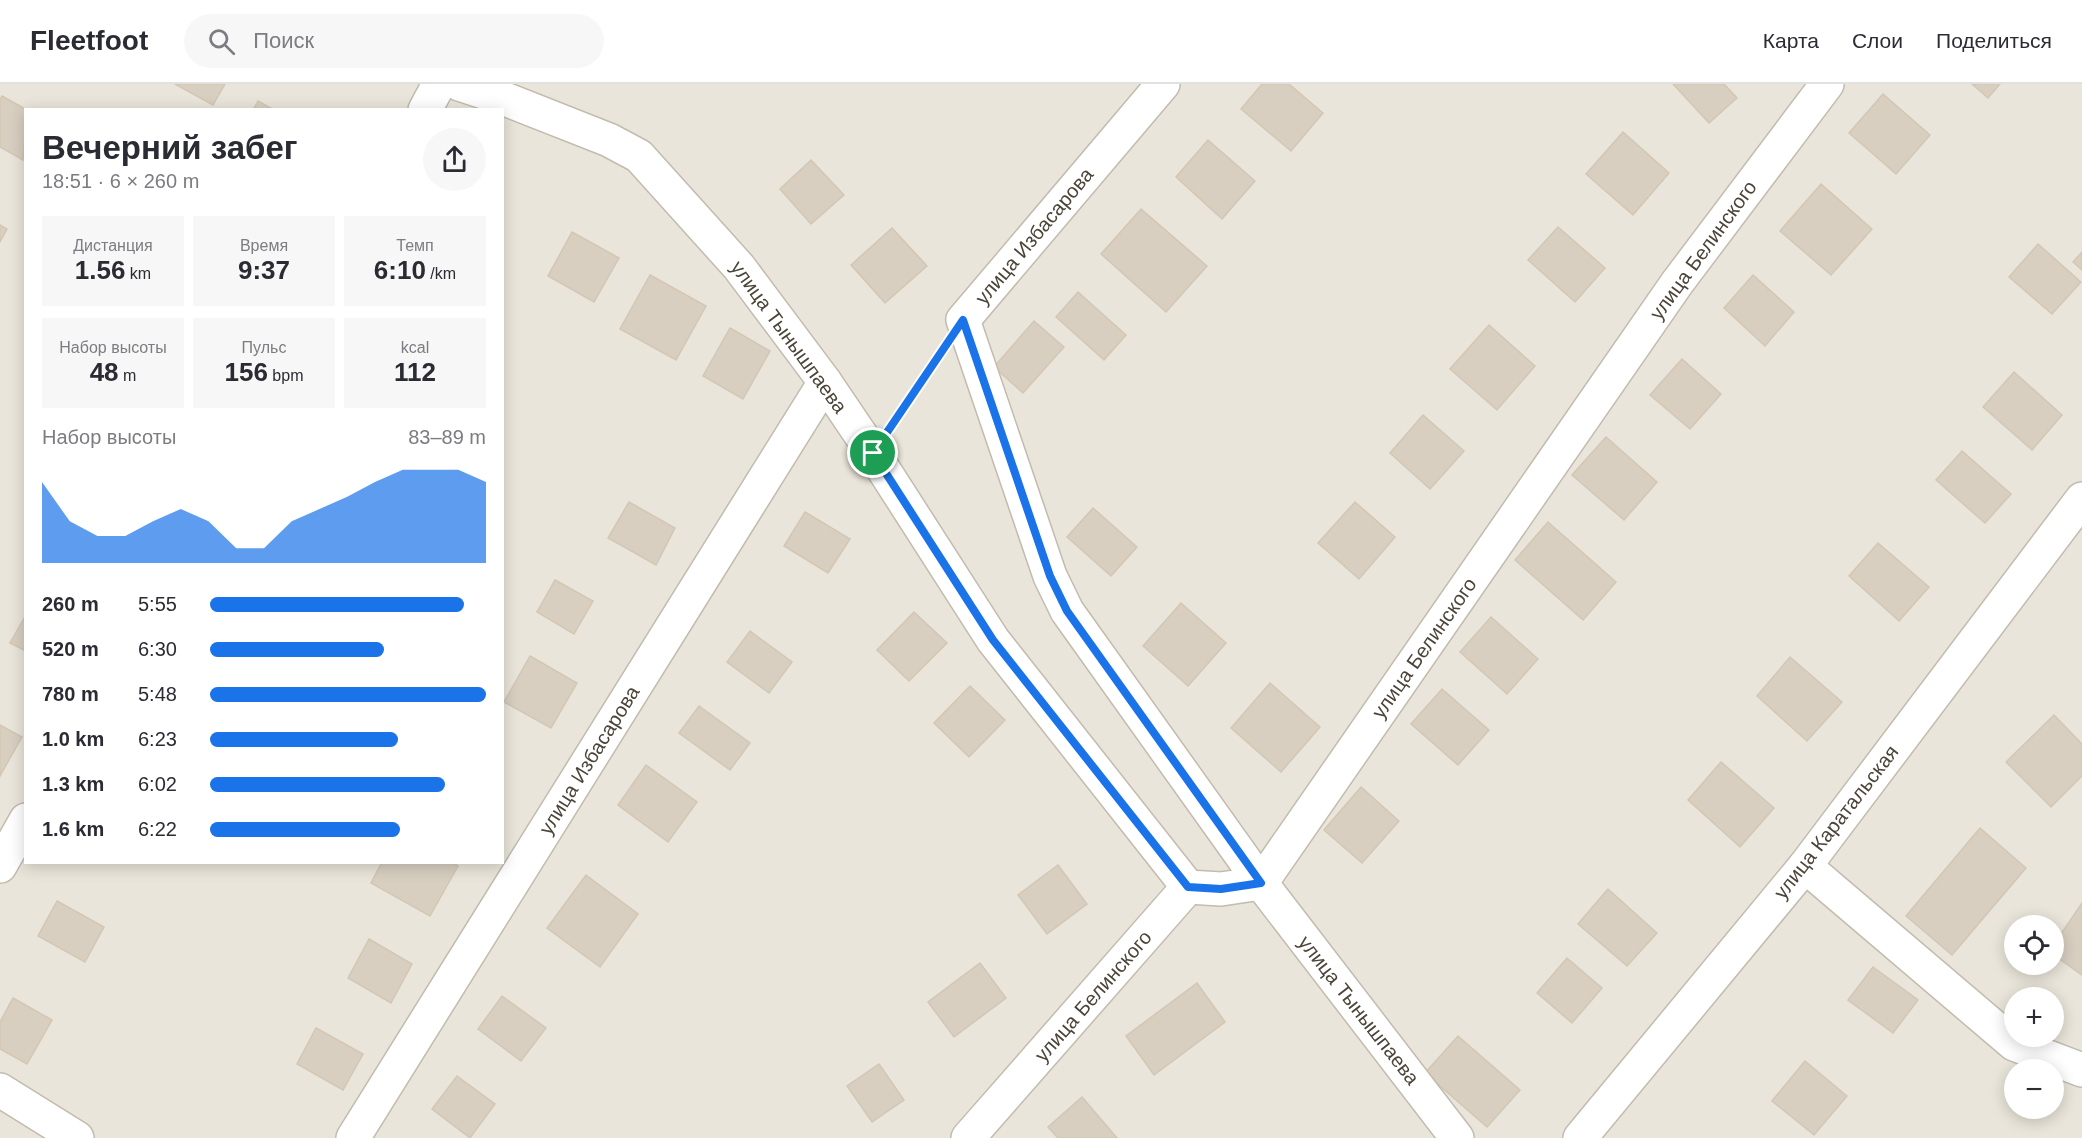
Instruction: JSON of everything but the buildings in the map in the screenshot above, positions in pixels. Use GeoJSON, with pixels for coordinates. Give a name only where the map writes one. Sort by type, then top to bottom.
{"type":"FeatureCollection","features":[{"type":"Feature","properties":{"kind":"street"},"geometry":{"type":"LineString","coordinates":[[426,108],[439,84]]}},
{"type":"Feature","properties":{"kind":"street","name":"улица Тынышпаева"},"geometry":{"type":"LineString","coordinates":[[459,84],[511,91],[639,156],[739,267],[825,382],[993,640],[1188,887]]}},
{"type":"Feature","properties":{"kind":"street","name":"улица Избасарова"},"geometry":{"type":"LineString","coordinates":[[963,320],[1163,84]]}},
{"type":"Feature","properties":{"kind":"street","name":"улица Белинского"},"geometry":{"type":"LineString","coordinates":[[1261,883],[1677,283],[1827,84]]}},
{"type":"Feature","properties":{"kind":"street","name":"улица Тынышпаева"},"geometry":{"type":"LineString","coordinates":[[963,320],[1050,576],[1067,611],[1261,883],[1457,1138]]}},
{"type":"Feature","properties":{"kind":"street","name":"улица Избасарова"},"geometry":{"type":"LineString","coordinates":[[352,1138],[825,382]]}},
{"type":"Feature","properties":{"kind":"street","name":"улица Каратальская"},"geometry":{"type":"LineString","coordinates":[[1580,1138],[1805,866],[2082,499]]}},
{"type":"Feature","properties":{"kind":"street"},"geometry":{"type":"LineString","coordinates":[[0,866],[24,824]]}},
{"type":"Feature","properties":{"kind":"street"},"geometry":{"type":"LineString","coordinates":[[1805,866],[2014,1044],[2082,1070]]}},
{"type":"Feature","properties":{"kind":"street"},"geometry":{"type":"LineString","coordinates":[[1188,887],[1221,889],[1261,883]]}},
{"type":"Feature","properties":{"kind":"street","name":"улица Белинского"},"geometry":{"type":"LineString","coordinates":[[968,1138],[1188,887]]}},
{"type":"Feature","properties":{"kind":"street"},"geometry":{"type":"LineString","coordinates":[[0,1090],[77,1138]]}},
{"type":"Feature","properties":{"kind":"path","name":"улица Избасарова"},"geometry":{"type":"LineString","coordinates":[[873,453],[963,320]]}},
{"type":"Feature","properties":{"kind":"shaded area"},"geometry":{"type":"Polygon","coordinates":[[[0,84],[2082,84],[2082,1138],[0,1138],[0,84]]]}},
{"type":"Feature","properties":{"kind":"route"},"geometry":{"type":"LineString","coordinates":[[963,320],[1050,576],[1067,611],[1261,883],[1221,889],[1188,887],[993,640],[873,453],[963,320]]}}]}
